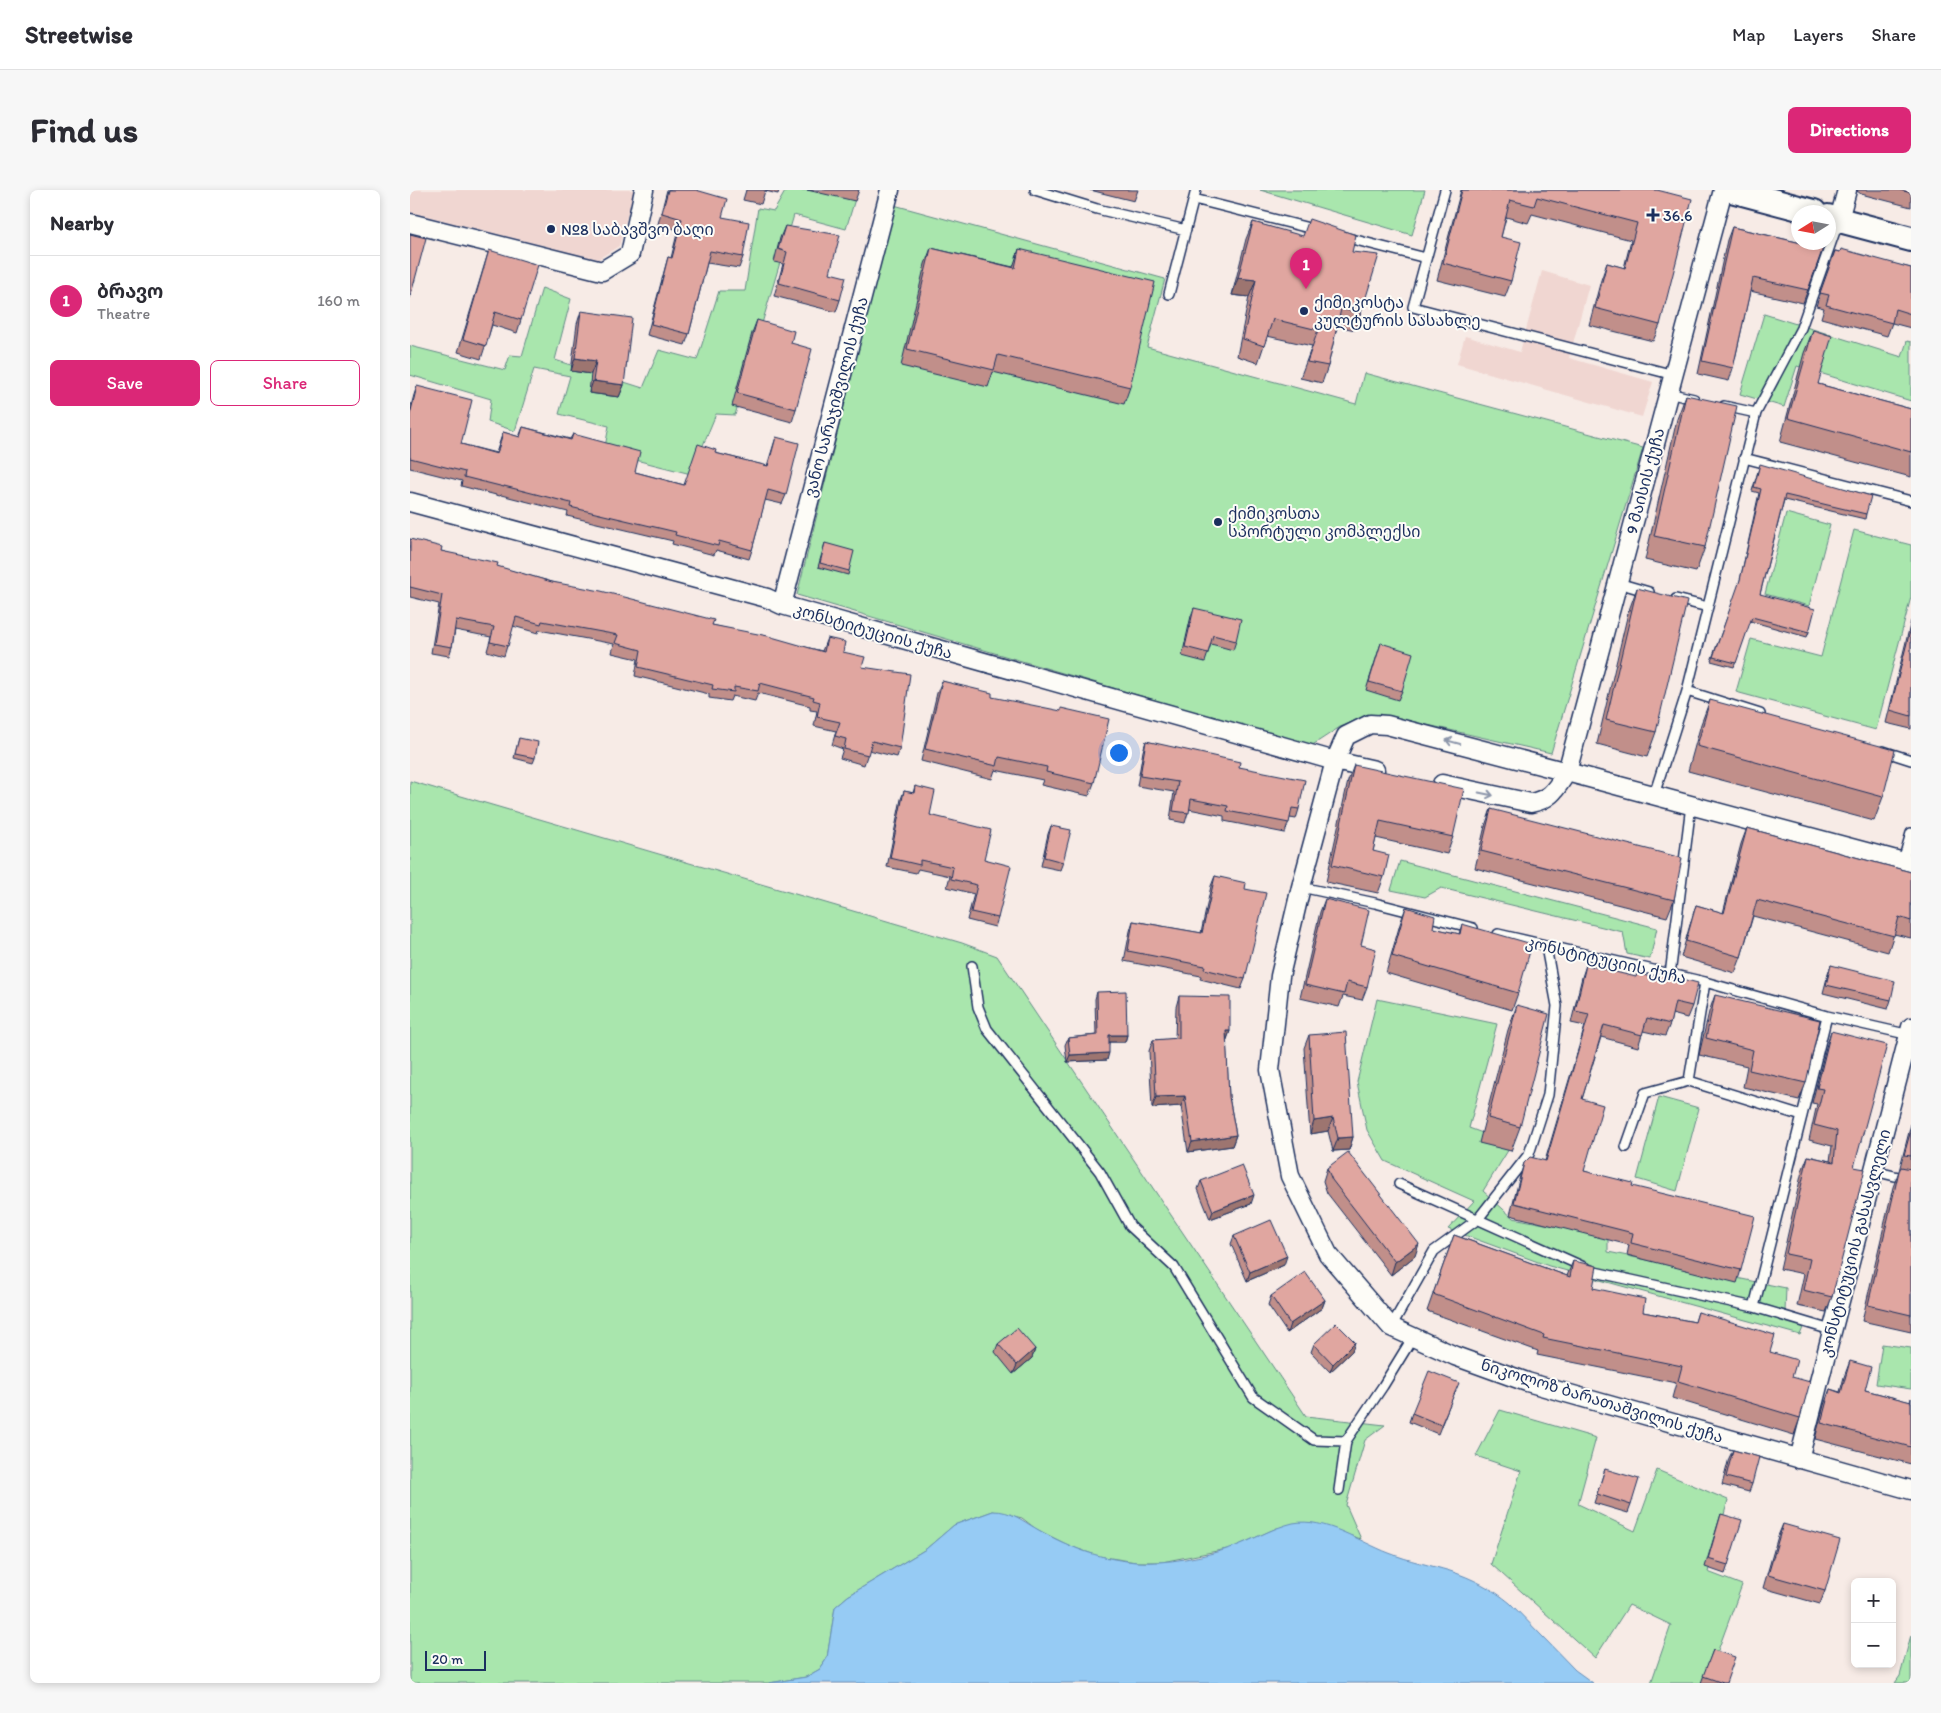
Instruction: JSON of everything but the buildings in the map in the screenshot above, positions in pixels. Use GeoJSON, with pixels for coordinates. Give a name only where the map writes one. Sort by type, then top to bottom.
{"type":"FeatureCollection","features":[{"type":"Feature","properties":{"kind":"street"},"geometry":{"type":"LineString","coordinates":[[410,223],[602,271],[630,254],[644,190]]}},
{"type":"Feature","properties":{"kind":"street","name":"ვანო სარაჯიშვილის ქუჩა"},"geometry":{"type":"LineString","coordinates":[[782,605],[890,190]]}},
{"type":"Feature","properties":{"kind":"street","name":"9 მაისის ქუჩა"},"geometry":{"type":"LineString","coordinates":[[1567,772],[1723,190]]}},
{"type":"Feature","properties":{"kind":"street"},"geometry":{"type":"LineString","coordinates":[[1731,190],[1791,206]]}},
{"type":"Feature","properties":{"kind":"street"},"geometry":{"type":"LineString","coordinates":[[1836,214],[1847,190]]}},
{"type":"Feature","properties":{"kind":"street"},"geometry":{"type":"LineString","coordinates":[[1836,219],[1911,239]]}},
{"type":"Feature","properties":{"kind":"street","name":"კონსტიტუციის ქუჩა"},"geometry":{"type":"LineString","coordinates":[[410,502],[767,598],[782,605],[1336,762],[1394,774]]}},
{"type":"Feature","properties":{"kind":"street"},"geometry":{"type":"LineString","coordinates":[[1336,762],[1346,736],[1370,724],[1387,724],[1907,862]]}},
{"type":"Feature","properties":{"kind":"street","name":"ნიკოლოზ ბარათაშვილის ქუჩა"},"geometry":{"type":"LineString","coordinates":[[1336,762],[1301,887],[1280,976],[1270,1070],[1290,1176],[1328,1254],[1391,1328],[1455,1356],[1527,1382],[1911,1490]]}},
{"type":"Feature","properties":{"kind":"street"},"geometry":{"type":"LineString","coordinates":[[1424,780],[1531,803],[1544,801],[1552,795],[1567,772]]}},
{"type":"Feature","properties":{"kind":"street","name":"კონსტიტუციის გასასვლელი"},"geometry":{"type":"LineString","coordinates":[[1799,1459],[1910,1032]]}},
{"type":"Feature","properties":{"kind":"lane"},"geometry":{"type":"LineString","coordinates":[[1035,190],[1097,209],[1186,230]]}},
{"type":"Feature","properties":{"kind":"lane"},"geometry":{"type":"LineString","coordinates":[[1445,190],[1413,307],[1674,375]]}},
{"type":"Feature","properties":{"kind":"lane"},"geometry":{"type":"LineString","coordinates":[[1169,294],[1195,194],[1329,233]]}},
{"type":"Feature","properties":{"kind":"lane"},"geometry":{"type":"LineString","coordinates":[[1339,236],[1426,258]]}},
{"type":"Feature","properties":{"kind":"lane"},"geometry":{"type":"LineString","coordinates":[[1654,795],[1687,691],[1756,413],[1801,328],[1824,250]]}},
{"type":"Feature","properties":{"kind":"lane"},"geometry":{"type":"LineString","coordinates":[[1668,394],[1707,402]]}},
{"type":"Feature","properties":{"kind":"lane"},"geometry":{"type":"LineString","coordinates":[[1717,404],[1756,413]]}},
{"type":"Feature","properties":{"kind":"lane"},"geometry":{"type":"LineString","coordinates":[[1744,458],[1911,501]]}},
{"type":"Feature","properties":{"kind":"lane"},"geometry":{"type":"LineString","coordinates":[[1618,583],[1708,607]]}},
{"type":"Feature","properties":{"kind":"lane"},"geometry":{"type":"LineString","coordinates":[[1687,691],[1771,717]]}},
{"type":"Feature","properties":{"kind":"lane"},"geometry":{"type":"LineString","coordinates":[[1874,749],[1911,760]]}},
{"type":"Feature","properties":{"kind":"lane"},"geometry":{"type":"LineString","coordinates":[[1670,975],[1691,805]]}},
{"type":"Feature","properties":{"kind":"lane"},"geometry":{"type":"LineString","coordinates":[[1907,862],[1911,833]]}},
{"type":"Feature","properties":{"kind":"lane"},"geometry":{"type":"LineString","coordinates":[[1301,887],[1376,903],[1480,930]]}},
{"type":"Feature","properties":{"kind":"lane","name":"კონსტიტუციის ქუჩა"},"geometry":{"type":"LineString","coordinates":[[1490,932],[1546,947],[1705,982],[1827,1016],[1910,1032]]}},
{"type":"Feature","properties":{"kind":"lane"},"geometry":{"type":"LineString","coordinates":[[1391,1328],[1434,1251],[1478,1219],[1528,1154],[1548,1094],[1557,1006],[1546,947]]}},
{"type":"Feature","properties":{"kind":"lane"},"geometry":{"type":"LineString","coordinates":[[972,966],[978,1007],[987,1029],[1100,1172],[1130,1226],[1174,1267],[1253,1397],[1314,1440],[1346,1441]]}},
{"type":"Feature","properties":{"kind":"lane"},"geometry":{"type":"LineString","coordinates":[[1689,1081],[1705,982]]}},
{"type":"Feature","properties":{"kind":"lane"},"geometry":{"type":"LineString","coordinates":[[1754,1307],[1827,1016]]}},
{"type":"Feature","properties":{"kind":"lane"},"geometry":{"type":"LineString","coordinates":[[1626,1147],[1645,1093],[1689,1081],[1802,1116]]}},
{"type":"Feature","properties":{"kind":"lane"},"geometry":{"type":"LineString","coordinates":[[1874,1171],[1911,1180]]}},
{"type":"Feature","properties":{"kind":"lane"},"geometry":{"type":"LineString","coordinates":[[1399,1184],[1595,1272],[1754,1307],[1831,1330]]}},
{"type":"Feature","properties":{"kind":"lane"},"geometry":{"type":"LineString","coordinates":[[1339,1490],[1346,1441],[1383,1386],[1412,1337]]}},
{"type":"Feature","properties":{"kind":"shaded area","name":"№8 საბავშვო ბაღი"},"geometry":{"type":"Polygon","coordinates":[[[410,190],[634,190],[619,246],[598,259],[410,212],[410,190]]]}},
{"type":"Feature","properties":{"kind":"shaded area"},"geometry":{"type":"Polygon","coordinates":[[[1542,271],[1589,285],[1569,358],[1653,382],[1642,417],[1457,364],[1465,336],[1520,352],[1542,271]]]}},
{"type":"Feature","properties":{"kind":"green space"},"geometry":{"type":"Polygon","coordinates":[[[786,190],[813,190],[855,199],[846,229],[794,215],[735,415],[716,414],[691,474],[604,452],[609,426],[559,414],[570,376],[534,369],[515,431],[488,422],[491,399],[410,375],[410,346],[505,370],[510,355],[522,356],[542,288],[571,299],[555,360],[643,388],[659,350],[697,360],[719,291],[745,291],[758,208],[774,211],[786,190]]]}},
{"type":"Feature","properties":{"kind":"green space"},"geometry":{"type":"Polygon","coordinates":[[[1260,190],[1425,190],[1412,235],[1260,190]]]}},
{"type":"Feature","properties":{"kind":"green space","name":"ქიმიკოსთა სპორტული კომპლექსი"},"geometry":{"type":"Polygon","coordinates":[[[894,205],[1165,279],[1147,347],[1356,404],[1364,373],[1643,448],[1551,753],[1379,714],[1340,727],[1311,746],[797,595],[894,205]]]}},
{"type":"Feature","properties":{"kind":"green space"},"geometry":{"type":"Polygon","coordinates":[[[1764,314],[1902,357],[1907,341],[1911,342],[1911,401],[1797,366],[1784,407],[1740,394],[1764,314]]]}},
{"type":"Feature","properties":{"kind":"green space"},"geometry":{"type":"Polygon","coordinates":[[[1786,513],[1830,525],[1809,606],[1765,594],[1786,513]]]}},
{"type":"Feature","properties":{"kind":"green space"},"geometry":{"type":"Polygon","coordinates":[[[1854,530],[1911,545],[1911,597],[1876,730],[1736,692],[1751,639],[1821,657],[1854,530]]]}},
{"type":"Feature","properties":{"kind":"green space"},"geometry":{"type":"Polygon","coordinates":[[[410,781],[962,943],[997,956],[1306,1416],[1385,1425],[1365,1440],[1346,1505],[1361,1539],[1310,1523],[1277,1528],[1232,1548],[1162,1562],[1136,1562],[1098,1556],[1070,1546],[1036,1529],[1022,1518],[993,1511],[954,1525],[926,1549],[848,1596],[835,1607],[827,1658],[820,1669],[806,1677],[769,1683],[410,1683],[410,781]]]}},
{"type":"Feature","properties":{"kind":"green space"},"geometry":{"type":"Polygon","coordinates":[[[1400,861],[1657,928],[1650,959],[1627,954],[1623,932],[1441,888],[1425,897],[1391,890],[1400,861]]]}},
{"type":"Feature","properties":{"kind":"green space"},"geometry":{"type":"Polygon","coordinates":[[[1377,999],[1497,1024],[1469,1128],[1512,1144],[1483,1191],[1513,1218],[1608,1236],[1608,1252],[1786,1288],[1785,1312],[1807,1318],[1800,1335],[1549,1266],[1448,1229],[1474,1201],[1385,1161],[1367,1130],[1357,1082],[1377,999]]]}},
{"type":"Feature","properties":{"kind":"green space"},"geometry":{"type":"Polygon","coordinates":[[[1659,1097],[1699,1108],[1677,1191],[1637,1179],[1659,1097]]]}},
{"type":"Feature","properties":{"kind":"green space"},"geometry":{"type":"Polygon","coordinates":[[[1882,1344],[1911,1348],[1911,1389],[1876,1384],[1882,1344]]]}},
{"type":"Feature","properties":{"kind":"green space"},"geometry":{"type":"Polygon","coordinates":[[[1500,1410],[1596,1438],[1578,1504],[1635,1531],[1657,1470],[1728,1500],[1708,1572],[1742,1585],[1706,1683],[1651,1683],[1671,1625],[1629,1605],[1595,1658],[1491,1564],[1521,1471],[1476,1456],[1500,1410]]]}},
{"type":"Feature","properties":{"kind":"green space"},"geometry":{"type":"Polygon","coordinates":[[[1911,1635],[1911,1683],[1895,1683],[1900,1676],[1911,1635]]]}},
{"type":"Feature","properties":{"kind":"water"},"geometry":{"type":"Polygon","coordinates":[[[993,1511],[1011,1514],[1053,1538],[1086,1552],[1136,1562],[1173,1561],[1210,1554],[1293,1523],[1305,1522],[1330,1527],[1389,1553],[1458,1574],[1489,1589],[1510,1603],[1575,1670],[1593,1683],[769,1683],[806,1677],[820,1669],[827,1658],[835,1607],[848,1596],[926,1549],[954,1525],[993,1511]]]}},
{"type":"Feature","properties":{"kind":"place","name":"36.6"},"geometry":{"type":"Point","coordinates":[1653,215]}},
{"type":"Feature","properties":{"kind":"place","name":"№8 საბავშვო ბაღი"},"geometry":{"type":"Point","coordinates":[551,229]}},
{"type":"Feature","properties":{"kind":"place","name":"ბრავო"},"geometry":{"type":"Point","coordinates":[1306,289]}},
{"type":"Feature","properties":{"kind":"place","name":"ქიმიკოსტა კულტურის სასახლე"},"geometry":{"type":"Point","coordinates":[1304,311]}},
{"type":"Feature","properties":{"kind":"place","name":"ქიმიკოსთა სპორტული კომპლექსი"},"geometry":{"type":"Point","coordinates":[1218,522]}}]}
